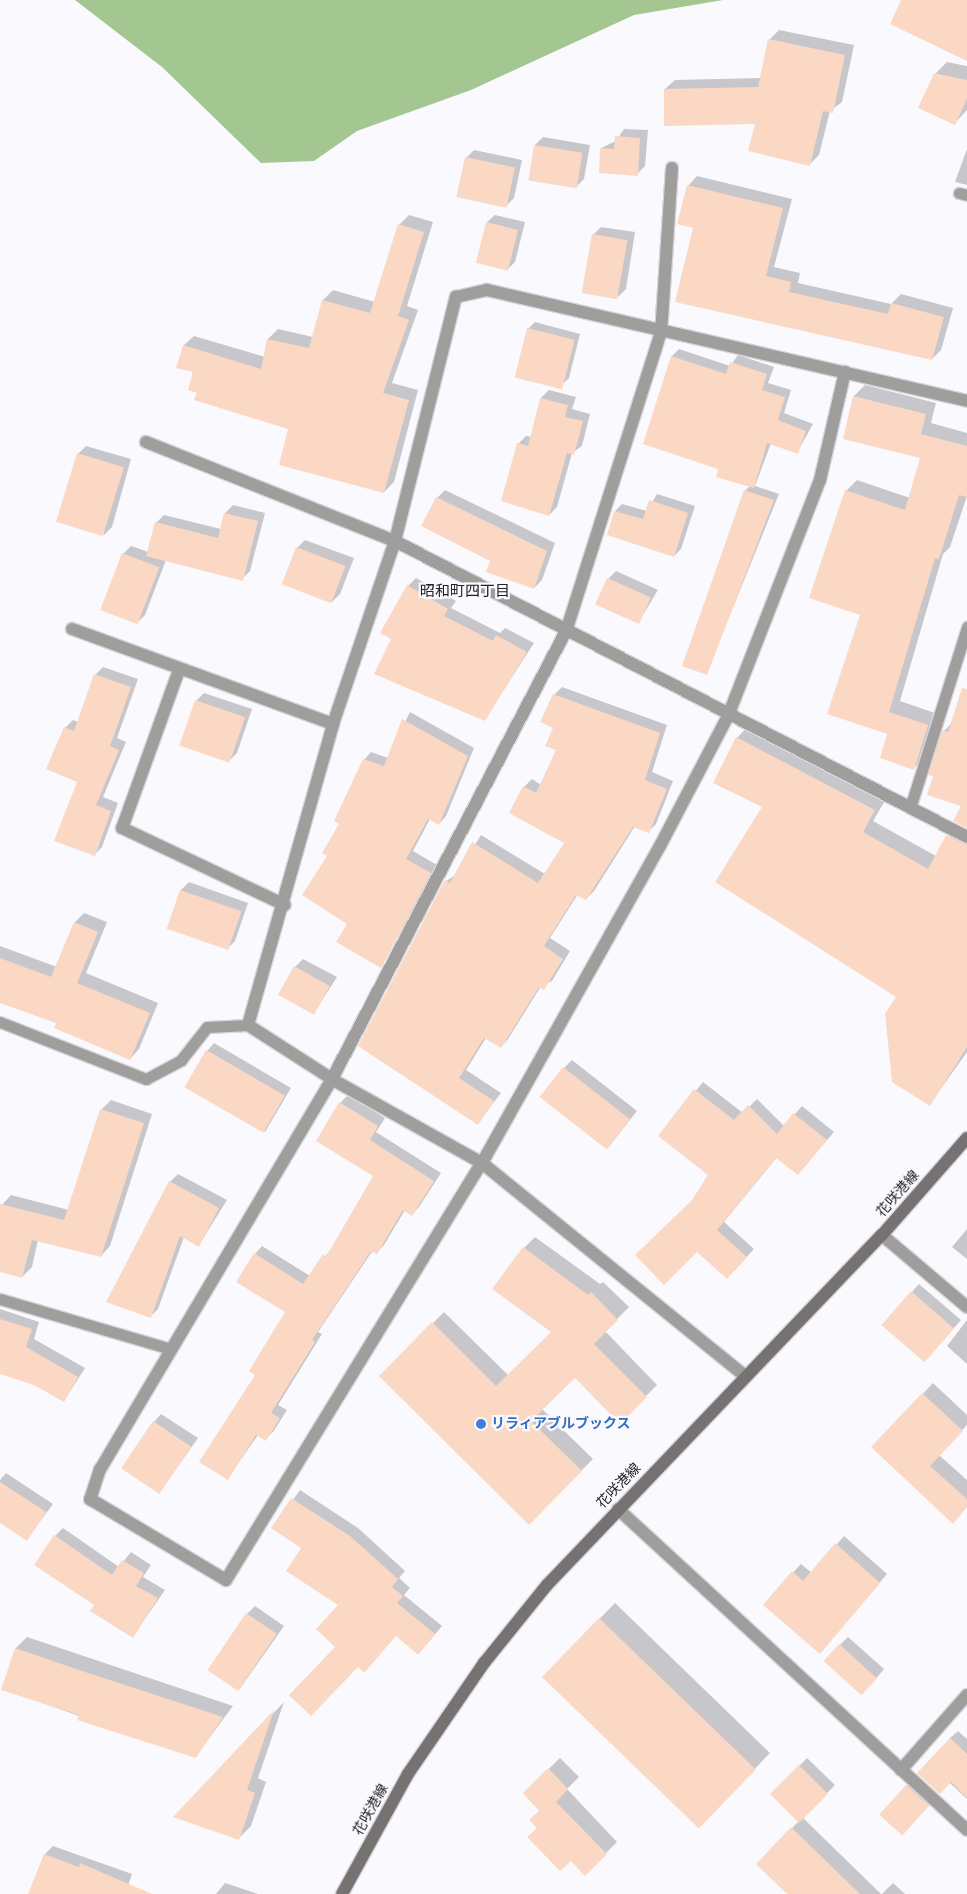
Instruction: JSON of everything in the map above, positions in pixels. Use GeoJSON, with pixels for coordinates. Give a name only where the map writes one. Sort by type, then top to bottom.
{"type":"FeatureCollection","features":[{"type":"Feature","properties":{"kind":"main road","name":"花咲港線"},"geometry":{"type":"LineString","coordinates":[[342,1894],[408,1774],[484,1663],[547,1585],[882,1235],[967,1138]]}},
{"type":"Feature","properties":{"kind":"street"},"geometry":{"type":"LineString","coordinates":[[672,168],[660,332],[566,631],[332,1079],[100,1469],[90,1499],[226,1580],[482,1163],[660,846],[728,716],[820,480],[845,372]]}},
{"type":"Feature","properties":{"kind":"street"},"geometry":{"type":"LineString","coordinates":[[745,1376],[482,1163],[332,1079],[248,1025],[285,905],[333,724],[395,541],[456,296],[487,290],[660,332],[845,372],[967,401]]}},
{"type":"Feature","properties":{"kind":"street"},"geometry":{"type":"LineString","coordinates":[[146,442],[395,541],[728,716],[967,837]]}},
{"type":"Feature","properties":{"kind":"street"},"geometry":{"type":"LineString","coordinates":[[72,629],[179,670],[333,724]]}},
{"type":"Feature","properties":{"kind":"street"},"geometry":{"type":"LineString","coordinates":[[179,670],[122,828],[285,905]]}},
{"type":"Feature","properties":{"kind":"street"},"geometry":{"type":"LineString","coordinates":[[882,1235],[967,1306]]}},
{"type":"Feature","properties":{"kind":"street"},"geometry":{"type":"LineString","coordinates":[[618,1509],[967,1830]]}},
{"type":"Feature","properties":{"kind":"street"},"geometry":{"type":"LineString","coordinates":[[901,1770],[967,1695]]}},
{"type":"Feature","properties":{"kind":"lane"},"geometry":{"type":"LineString","coordinates":[[910,808],[967,627]]}},
{"type":"Feature","properties":{"kind":"lane"},"geometry":{"type":"LineString","coordinates":[[0,1022],[146,1079],[181,1060],[207,1027],[248,1025]]}},
{"type":"Feature","properties":{"kind":"lane"},"geometry":{"type":"LineString","coordinates":[[0,1299],[171,1349]]}},
{"type":"Feature","properties":{"kind":"green space"},"geometry":{"type":"Polygon","coordinates":[[[75,0],[723,0],[634,15],[471,90],[357,131],[314,161],[261,163],[162,67],[75,0]]]}},
{"type":"Feature","properties":{"kind":"building"},"geometry":{"type":"Polygon","coordinates":[[[901,0],[967,0],[967,61],[890,24],[901,0]]]}},
{"type":"Feature","properties":{"kind":"building"},"geometry":{"type":"Polygon","coordinates":[[[768,39],[845,55],[833,113],[823,111],[810,166],[748,151],[755,124],[664,126],[664,89],[758,87],[768,39]]]}},
{"type":"Feature","properties":{"kind":"building"},"geometry":{"type":"Polygon","coordinates":[[[934,73],[967,80],[967,99],[955,125],[918,108],[934,73]]]}},
{"type":"Feature","properties":{"kind":"building"},"geometry":{"type":"Polygon","coordinates":[[[615,136],[640,138],[638,176],[599,173],[600,148],[614,149],[615,136]]]}},
{"type":"Feature","properties":{"kind":"building"},"geometry":{"type":"Polygon","coordinates":[[[534,145],[582,153],[577,188],[528,181],[534,145]]]}},
{"type":"Feature","properties":{"kind":"building"},"geometry":{"type":"Polygon","coordinates":[[[465,157],[515,168],[506,208],[456,197],[465,157]]]}},
{"type":"Feature","properties":{"kind":"building"},"geometry":{"type":"Polygon","coordinates":[[[687,185],[783,208],[766,276],[791,282],[789,292],[888,314],[891,303],[944,317],[932,360],[675,302],[693,228],[677,224],[687,185]]]}},
{"type":"Feature","properties":{"kind":"building"},"geometry":{"type":"Polygon","coordinates":[[[486,222],[518,230],[508,271],[476,263],[486,222]]]}},
{"type":"Feature","properties":{"kind":"building"},"geometry":{"type":"Polygon","coordinates":[[[398,224],[424,232],[398,316],[409,320],[383,393],[409,400],[384,493],[279,465],[288,429],[194,400],[197,393],[188,390],[193,372],[176,368],[183,345],[261,369],[267,339],[309,348],[322,300],[370,313],[398,224]]]}},
{"type":"Feature","properties":{"kind":"building"},"geometry":{"type":"Polygon","coordinates":[[[592,234],[627,240],[617,299],[582,293],[592,234]]]}},
{"type":"Feature","properties":{"kind":"building"},"geometry":{"type":"Polygon","coordinates":[[[527,328],[575,340],[562,389],[515,377],[527,328]]]}},
{"type":"Feature","properties":{"kind":"building"},"geometry":{"type":"Polygon","coordinates":[[[671,356],[726,374],[730,362],[767,374],[762,390],[785,397],[778,420],[806,431],[798,454],[767,443],[754,488],[716,477],[718,469],[643,444],[671,356]]]}},
{"type":"Feature","properties":{"kind":"building"},"geometry":{"type":"Polygon","coordinates":[[[853,396],[926,414],[921,434],[967,446],[967,497],[959,495],[939,559],[935,558],[889,712],[928,725],[914,770],[880,758],[887,734],[827,714],[860,615],[809,598],[845,490],[905,510],[920,458],[843,439],[853,396]]]}},
{"type":"Feature","properties":{"kind":"building"},"geometry":{"type":"Polygon","coordinates":[[[540,398],[568,405],[565,417],[583,421],[574,455],[567,453],[549,516],[501,501],[517,443],[528,446],[540,398]]]}},
{"type":"Feature","properties":{"kind":"building"},"geometry":{"type":"Polygon","coordinates":[[[77,453],[124,467],[103,536],[56,522],[77,453]]]}},
{"type":"Feature","properties":{"kind":"building"},"geometry":{"type":"Polygon","coordinates":[[[744,490],[774,500],[707,675],[682,666],[744,490]]]}},
{"type":"Feature","properties":{"kind":"building"},"geometry":{"type":"Polygon","coordinates":[[[436,497],[547,551],[534,589],[486,572],[490,561],[421,526],[436,497]]]}},
{"type":"Feature","properties":{"kind":"building"},"geometry":{"type":"Polygon","coordinates":[[[649,500],[688,513],[674,557],[607,535],[614,511],[643,519],[649,500]]]}},
{"type":"Feature","properties":{"kind":"building"},"geometry":{"type":"Polygon","coordinates":[[[224,513],[258,521],[243,581],[146,556],[155,522],[218,538],[224,513]]]}},
{"type":"Feature","properties":{"kind":"building"},"geometry":{"type":"Polygon","coordinates":[[[296,547],[345,566],[331,603],[282,584],[296,547]]]}},
{"type":"Feature","properties":{"kind":"building"},"geometry":{"type":"Polygon","coordinates":[[[122,553],[159,567],[137,624],[100,610],[122,553]]]}},
{"type":"Feature","properties":{"kind":"building"},"geometry":{"type":"Polygon","coordinates":[[[607,578],[651,598],[639,624],[595,604],[607,578]]]}},
{"type":"Feature","properties":{"kind":"building"},"geometry":{"type":"Polygon","coordinates":[[[407,585],[448,609],[444,616],[493,641],[496,635],[527,652],[485,721],[374,674],[391,639],[380,633],[407,585]]]}},
{"type":"Feature","properties":{"kind":"building"},"geometry":{"type":"Polygon","coordinates":[[[94,674],[131,687],[110,746],[119,750],[96,805],[111,811],[95,856],[54,841],[77,782],[46,769],[64,727],[74,731],[94,674]]]}},
{"type":"Feature","properties":{"kind":"building"},"geometry":{"type":"Polygon","coordinates":[[[962,688],[967,689],[967,828],[953,821],[961,806],[927,795],[933,776],[928,775],[942,730],[948,732],[962,688]]]}},
{"type":"Feature","properties":{"kind":"building"},"geometry":{"type":"Polygon","coordinates":[[[553,694],[660,733],[645,780],[667,789],[649,833],[633,827],[586,900],[576,895],[544,946],[563,959],[544,990],[539,987],[501,1048],[484,1038],[459,1078],[494,1101],[478,1125],[358,1046],[445,880],[450,883],[472,842],[538,883],[564,843],[509,813],[523,786],[536,793],[556,750],[545,746],[553,728],[540,722],[553,694]]]}},
{"type":"Feature","properties":{"kind":"building"},"geometry":{"type":"Polygon","coordinates":[[[195,700],[245,717],[229,763],[179,745],[195,700]]]}},
{"type":"Feature","properties":{"kind":"building"},"geometry":{"type":"Polygon","coordinates":[[[402,719],[468,756],[439,825],[428,819],[406,859],[431,873],[381,968],[336,942],[347,924],[302,895],[327,856],[322,853],[339,824],[334,821],[363,759],[384,766],[402,719]]]}},
{"type":"Feature","properties":{"kind":"building"},"geometry":{"type":"Polygon","coordinates":[[[736,737],[875,810],[863,832],[928,869],[946,835],[967,845],[967,1047],[930,1106],[892,1082],[885,1014],[896,997],[715,882],[762,807],[713,783],[736,737]]]}},
{"type":"Feature","properties":{"kind":"building"},"geometry":{"type":"Polygon","coordinates":[[[180,890],[241,911],[228,950],[167,929],[180,890]]]}},
{"type":"Feature","properties":{"kind":"building"},"geometry":{"type":"Polygon","coordinates":[[[74,922],[98,932],[77,983],[150,1013],[130,1060],[54,1028],[56,1023],[0,1003],[0,958],[51,977],[74,922]]]}},
{"type":"Feature","properties":{"kind":"building"},"geometry":{"type":"Polygon","coordinates":[[[294,966],[330,986],[314,1015],[278,995],[294,966]]]}},
{"type":"Feature","properties":{"kind":"building"},"geometry":{"type":"Polygon","coordinates":[[[206,1050],[285,1096],[263,1133],[184,1087],[206,1050]]]}},
{"type":"Feature","properties":{"kind":"building"},"geometry":{"type":"Polygon","coordinates":[[[563,1067],[630,1119],[607,1149],[540,1097],[563,1067]]]}},
{"type":"Feature","properties":{"kind":"building"},"geometry":{"type":"Polygon","coordinates":[[[694,1089],[734,1120],[748,1105],[777,1134],[793,1113],[827,1140],[798,1175],[776,1158],[717,1230],[747,1257],[727,1279],[697,1252],[664,1285],[635,1255],[692,1200],[708,1175],[658,1136],[694,1089]]]}},
{"type":"Feature","properties":{"kind":"building"},"geometry":{"type":"Polygon","coordinates":[[[339,1102],[378,1126],[370,1140],[434,1181],[412,1216],[403,1210],[377,1254],[371,1251],[312,1340],[315,1342],[271,1413],[280,1418],[266,1441],[256,1435],[228,1480],[199,1462],[255,1375],[249,1371],[285,1312],[236,1282],[254,1253],[303,1284],[323,1254],[326,1257],[373,1176],[316,1141],[339,1102]]]}},
{"type":"Feature","properties":{"kind":"building"},"geometry":{"type":"Polygon","coordinates":[[[100,1109],[144,1123],[101,1257],[32,1240],[22,1278],[0,1272],[0,1204],[64,1220],[100,1109]]]}},
{"type":"Feature","properties":{"kind":"building"},"geometry":{"type":"Polygon","coordinates":[[[169,1181],[219,1208],[199,1247],[180,1236],[151,1318],[106,1302],[169,1181]]]}},
{"type":"Feature","properties":{"kind":"building"},"geometry":{"type":"Polygon","coordinates":[[[523,1247],[588,1295],[591,1292],[618,1320],[594,1344],[647,1397],[620,1424],[575,1378],[531,1421],[582,1471],[529,1525],[379,1376],[432,1322],[496,1386],[551,1332],[492,1289],[523,1247]]]}},
{"type":"Feature","properties":{"kind":"building"},"geometry":{"type":"Polygon","coordinates":[[[911,1291],[954,1328],[924,1362],[881,1325],[911,1291]]]}},
{"type":"Feature","properties":{"kind":"building"},"geometry":{"type":"Polygon","coordinates":[[[0,1319],[32,1329],[26,1347],[78,1377],[64,1402],[34,1385],[0,1374],[0,1319]]]}},
{"type":"Feature","properties":{"kind":"building"},"geometry":{"type":"Polygon","coordinates":[[[922,1393],[963,1431],[930,1466],[967,1499],[967,1507],[953,1524],[871,1447],[922,1393]]]}},
{"type":"Feature","properties":{"kind":"building"},"geometry":{"type":"Polygon","coordinates":[[[153,1421],[191,1447],[159,1494],[121,1468],[153,1421]]]}},
{"type":"Feature","properties":{"kind":"building"},"geometry":{"type":"Polygon","coordinates":[[[0,1482],[46,1512],[27,1541],[0,1523],[0,1482]]]}},
{"type":"Feature","properties":{"kind":"building"},"geometry":{"type":"Polygon","coordinates":[[[291,1498],[350,1536],[398,1579],[392,1587],[403,1596],[397,1603],[435,1634],[418,1655],[396,1636],[364,1673],[358,1667],[311,1716],[289,1695],[335,1647],[316,1629],[338,1605],[286,1571],[301,1548],[271,1528],[291,1498]]]}},
{"type":"Feature","properties":{"kind":"building"},"geometry":{"type":"Polygon","coordinates":[[[54,1535],[112,1575],[122,1560],[144,1573],[136,1586],[158,1598],[133,1638],[90,1611],[94,1605],[34,1565],[54,1535]]]}},
{"type":"Feature","properties":{"kind":"building"},"geometry":{"type":"Polygon","coordinates":[[[835,1543],[880,1583],[820,1654],[763,1605],[792,1571],[803,1581],[835,1543]]]}},
{"type":"Feature","properties":{"kind":"building"},"geometry":{"type":"Polygon","coordinates":[[[246,1613],[277,1634],[238,1691],[207,1670],[246,1613]]]}},
{"type":"Feature","properties":{"kind":"building"},"geometry":{"type":"Polygon","coordinates":[[[599,1618],[756,1769],[699,1828],[542,1677],[599,1618]]]}},
{"type":"Feature","properties":{"kind":"building"},"geometry":{"type":"Polygon","coordinates":[[[839,1644],[877,1678],[862,1695],[824,1661],[839,1644]]]}},
{"type":"Feature","properties":{"kind":"building"},"geometry":{"type":"Polygon","coordinates":[[[15,1648],[223,1717],[196,1758],[77,1720],[79,1715],[1,1690],[15,1648]]]}},
{"type":"Feature","properties":{"kind":"building"},"geometry":{"type":"Polygon","coordinates":[[[274,1710],[247,1790],[255,1793],[239,1840],[173,1817],[274,1710]]]}},
{"type":"Feature","properties":{"kind":"building"},"geometry":{"type":"Polygon","coordinates":[[[950,1738],[967,1754],[967,1798],[951,1782],[940,1794],[917,1773],[950,1738]]]}},
{"type":"Feature","properties":{"kind":"building"},"geometry":{"type":"Polygon","coordinates":[[[799,1765],[828,1794],[799,1823],[770,1794],[799,1765]]]}},
{"type":"Feature","properties":{"kind":"building"},"geometry":{"type":"Polygon","coordinates":[[[548,1768],[568,1789],[556,1802],[607,1854],[585,1876],[571,1861],[560,1871],[527,1837],[537,1828],[529,1820],[539,1811],[523,1793],[548,1768]]]}},
{"type":"Feature","properties":{"kind":"building"},"geometry":{"type":"Polygon","coordinates":[[[906,1785],[929,1806],[902,1835],[879,1815],[906,1785]]]}},
{"type":"Feature","properties":{"kind":"building"},"geometry":{"type":"Polygon","coordinates":[[[791,1827],[860,1894],[787,1894],[756,1864],[791,1827]]]}},
{"type":"Feature","properties":{"kind":"building"},"geometry":{"type":"Polygon","coordinates":[[[44,1854],[79,1867],[80,1863],[152,1894],[28,1894],[44,1854]]]}},
{"type":"Feature","properties":{"kind":"place","name":"リラィアブルブックス"},"geometry":{"type":"Point","coordinates":[481,1424]}},
{"type":"Feature","properties":{"kind":"district","name":"昭和町四丁目"},"geometry":{"type":"Point","coordinates":[465,592]}}]}
